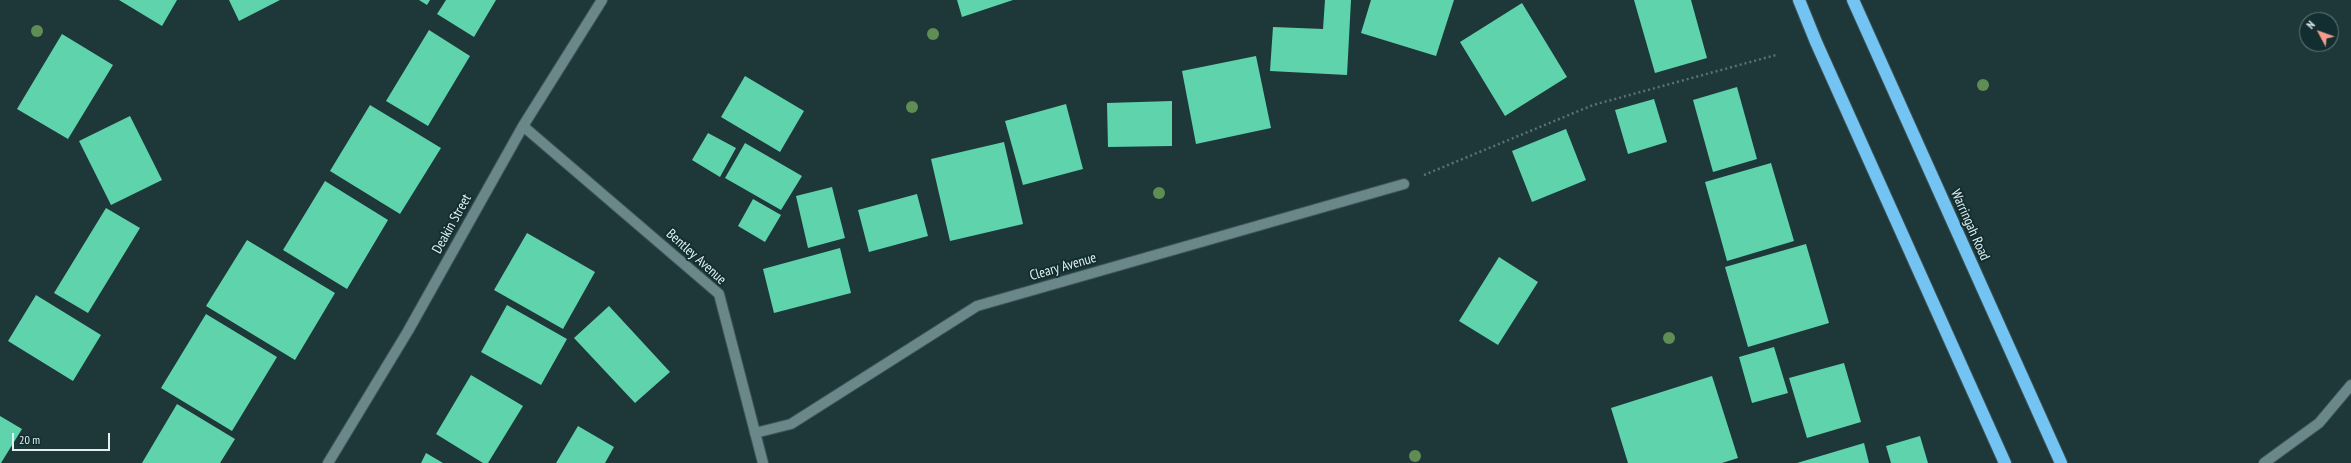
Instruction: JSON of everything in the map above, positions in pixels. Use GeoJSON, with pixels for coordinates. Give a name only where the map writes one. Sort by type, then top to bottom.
{"type":"FeatureCollection","features":[{"type":"Feature","properties":{"kind":"highway"},"geometry":{"type":"LineString","coordinates":[[1799,0],[1819,49],[2005,463]]}},
{"type":"Feature","properties":{"kind":"highway","name":"Warringah Road"},"geometry":{"type":"LineString","coordinates":[[1853,0],[2061,463]]}},
{"type":"Feature","properties":{"kind":"street","name":"Deakin Street"},"geometry":{"type":"LineString","coordinates":[[328,463],[408,331],[523,126],[602,0]]}},
{"type":"Feature","properties":{"kind":"street","name":"Bentley Avenue"},"geometry":{"type":"LineString","coordinates":[[523,126],[719,294],[763,463]]}},
{"type":"Feature","properties":{"kind":"street","name":"Cleary Avenue"},"geometry":{"type":"LineString","coordinates":[[755,433],[791,424],[977,306],[1404,184]]}},
{"type":"Feature","properties":{"kind":"street"},"geometry":{"type":"LineString","coordinates":[[2264,463],[2319,424],[2351,385]]}},
{"type":"Feature","properties":{"kind":"path"},"geometry":{"type":"LineString","coordinates":[[1404,184],[1593,104],[1776,54]]}},
{"type":"Feature","properties":{"kind":"building"},"geometry":{"type":"Polygon","coordinates":[[[119,0],[177,0],[162,26],[119,0]]]}},
{"type":"Feature","properties":{"kind":"building"},"geometry":{"type":"Polygon","coordinates":[[[229,0],[280,0],[239,21],[229,0]]]}},
{"type":"Feature","properties":{"kind":"building"},"geometry":{"type":"Polygon","coordinates":[[[419,0],[430,0],[427,5],[419,0]]]}},
{"type":"Feature","properties":{"kind":"building"},"geometry":{"type":"Polygon","coordinates":[[[446,0],[496,0],[474,37],[437,14],[446,0]]]}},
{"type":"Feature","properties":{"kind":"building"},"geometry":{"type":"Polygon","coordinates":[[[957,0],[1013,0],[962,17],[957,0]]]}},
{"type":"Feature","properties":{"kind":"building"},"geometry":{"type":"Polygon","coordinates":[[[1325,0],[1351,0],[1347,75],[1270,71],[1273,27],[1323,29],[1325,0]]]}},
{"type":"Feature","properties":{"kind":"building"},"geometry":{"type":"Polygon","coordinates":[[[1371,0],[1454,0],[1436,56],[1361,33],[1371,0]]]}},
{"type":"Feature","properties":{"kind":"building"},"geometry":{"type":"Polygon","coordinates":[[[1634,0],[1691,0],[1707,58],[1655,73],[1634,0]]]}},
{"type":"Feature","properties":{"kind":"building"},"geometry":{"type":"Polygon","coordinates":[[[1522,3],[1567,77],[1505,116],[1460,42],[1522,3]]]}},
{"type":"Feature","properties":{"kind":"building"},"geometry":{"type":"Polygon","coordinates":[[[429,30],[470,56],[428,126],[386,101],[429,30]]]}},
{"type":"Feature","properties":{"kind":"building"},"geometry":{"type":"Polygon","coordinates":[[[62,34],[113,65],[68,139],[17,109],[62,34]]]}},
{"type":"Feature","properties":{"kind":"building"},"geometry":{"type":"Polygon","coordinates":[[[1256,56],[1271,128],[1196,144],[1182,71],[1256,56]]]}},
{"type":"Feature","properties":{"kind":"building"},"geometry":{"type":"Polygon","coordinates":[[[745,76],[804,111],[780,152],[721,117],[745,76]]]}},
{"type":"Feature","properties":{"kind":"building"},"geometry":{"type":"Polygon","coordinates":[[[1737,87],[1757,159],[1713,172],[1693,100],[1737,87]]]}},
{"type":"Feature","properties":{"kind":"building"},"geometry":{"type":"Polygon","coordinates":[[[1654,99],[1667,142],[1628,154],[1615,110],[1654,99]]]}},
{"type":"Feature","properties":{"kind":"building"},"geometry":{"type":"Polygon","coordinates":[[[1172,101],[1172,146],[1108,147],[1107,103],[1172,101]]]}},
{"type":"Feature","properties":{"kind":"building"},"geometry":{"type":"Polygon","coordinates":[[[1066,104],[1083,169],[1023,185],[1005,121],[1066,104]]]}},
{"type":"Feature","properties":{"kind":"building"},"geometry":{"type":"Polygon","coordinates":[[[370,105],[441,148],[400,214],[330,171],[370,105]]]}},
{"type":"Feature","properties":{"kind":"building"},"geometry":{"type":"Polygon","coordinates":[[[130,116],[162,180],[111,205],[79,141],[130,116]]]}},
{"type":"Feature","properties":{"kind":"building"},"geometry":{"type":"Polygon","coordinates":[[[1566,129],[1586,180],[1532,202],[1512,151],[1566,129]]]}},
{"type":"Feature","properties":{"kind":"building"},"geometry":{"type":"Polygon","coordinates":[[[708,133],[736,148],[720,177],[692,160],[708,133]]]}},
{"type":"Feature","properties":{"kind":"building"},"geometry":{"type":"Polygon","coordinates":[[[1004,142],[1023,224],[950,241],[931,159],[1004,142]]]}},
{"type":"Feature","properties":{"kind":"building"},"geometry":{"type":"Polygon","coordinates":[[[745,143],[802,176],[781,210],[725,178],[745,143]]]}},
{"type":"Feature","properties":{"kind":"building"},"geometry":{"type":"Polygon","coordinates":[[[1771,163],[1794,241],[1727,261],[1705,182],[1771,163]]]}},
{"type":"Feature","properties":{"kind":"building"},"geometry":{"type":"Polygon","coordinates":[[[325,181],[388,220],[347,289],[283,250],[325,181]]]}},
{"type":"Feature","properties":{"kind":"building"},"geometry":{"type":"Polygon","coordinates":[[[832,187],[845,238],[808,248],[796,196],[832,187]]]}},
{"type":"Feature","properties":{"kind":"building"},"geometry":{"type":"Polygon","coordinates":[[[917,194],[928,236],[869,252],[858,210],[917,194]]]}},
{"type":"Feature","properties":{"kind":"building"},"geometry":{"type":"Polygon","coordinates":[[[753,199],[781,215],[765,242],[738,226],[753,199]]]}},
{"type":"Feature","properties":{"kind":"building"},"geometry":{"type":"Polygon","coordinates":[[[106,208],[140,228],[88,313],[54,293],[106,208]]]}},
{"type":"Feature","properties":{"kind":"building"},"geometry":{"type":"Polygon","coordinates":[[[527,233],[595,272],[563,329],[494,290],[527,233]]]}},
{"type":"Feature","properties":{"kind":"building"},"geometry":{"type":"Polygon","coordinates":[[[247,240],[335,293],[295,360],[206,306],[247,240]]]}},
{"type":"Feature","properties":{"kind":"building"},"geometry":{"type":"Polygon","coordinates":[[[1806,244],[1829,323],[1748,347],[1725,267],[1806,244]]]}},
{"type":"Feature","properties":{"kind":"building"},"geometry":{"type":"Polygon","coordinates":[[[840,248],[851,293],[774,313],[763,269],[840,248]]]}},
{"type":"Feature","properties":{"kind":"building"},"geometry":{"type":"Polygon","coordinates":[[[1499,257],[1538,282],[1498,345],[1459,321],[1499,257]]]}},
{"type":"Feature","properties":{"kind":"building"},"geometry":{"type":"Polygon","coordinates":[[[36,295],[101,335],[73,381],[8,341],[36,295]]]}},
{"type":"Feature","properties":{"kind":"building"},"geometry":{"type":"Polygon","coordinates":[[[507,305],[567,339],[541,385],[481,352],[507,305]]]}},
{"type":"Feature","properties":{"kind":"building"},"geometry":{"type":"Polygon","coordinates":[[[609,306],[670,372],[635,403],[574,338],[609,306]]]}},
{"type":"Feature","properties":{"kind":"building"},"geometry":{"type":"Polygon","coordinates":[[[206,314],[277,357],[232,431],[161,388],[206,314]]]}},
{"type":"Feature","properties":{"kind":"building"},"geometry":{"type":"Polygon","coordinates":[[[1774,347],[1788,393],[1752,403],[1739,357],[1774,347]]]}},
{"type":"Feature","properties":{"kind":"building"},"geometry":{"type":"Polygon","coordinates":[[[1844,363],[1861,422],[1807,438],[1789,378],[1844,363]]]}},
{"type":"Feature","properties":{"kind":"building"},"geometry":{"type":"Polygon","coordinates":[[[471,375],[523,406],[488,463],[483,463],[436,434],[471,375]]]}},
{"type":"Feature","properties":{"kind":"building"},"geometry":{"type":"Polygon","coordinates":[[[1712,376],[1738,458],[1722,463],[1628,463],[1611,408],[1712,376]]]}},
{"type":"Feature","properties":{"kind":"building"},"geometry":{"type":"Polygon","coordinates":[[[177,404],[235,439],[220,463],[142,463],[177,404]]]}},
{"type":"Feature","properties":{"kind":"building"},"geometry":{"type":"Polygon","coordinates":[[[0,416],[22,429],[1,463],[0,463],[0,416]]]}},
{"type":"Feature","properties":{"kind":"building"},"geometry":{"type":"Polygon","coordinates":[[[578,426],[614,447],[605,463],[556,463],[578,426]]]}},
{"type":"Feature","properties":{"kind":"building"},"geometry":{"type":"Polygon","coordinates":[[[1920,436],[1928,463],[1891,463],[1886,446],[1920,436]]]}},
{"type":"Feature","properties":{"kind":"building"},"geometry":{"type":"Polygon","coordinates":[[[1864,443],[1869,463],[1797,463],[1864,443]]]}},
{"type":"Feature","properties":{"kind":"building"},"geometry":{"type":"Polygon","coordinates":[[[426,453],[443,463],[421,463],[426,453]]]}}]}
